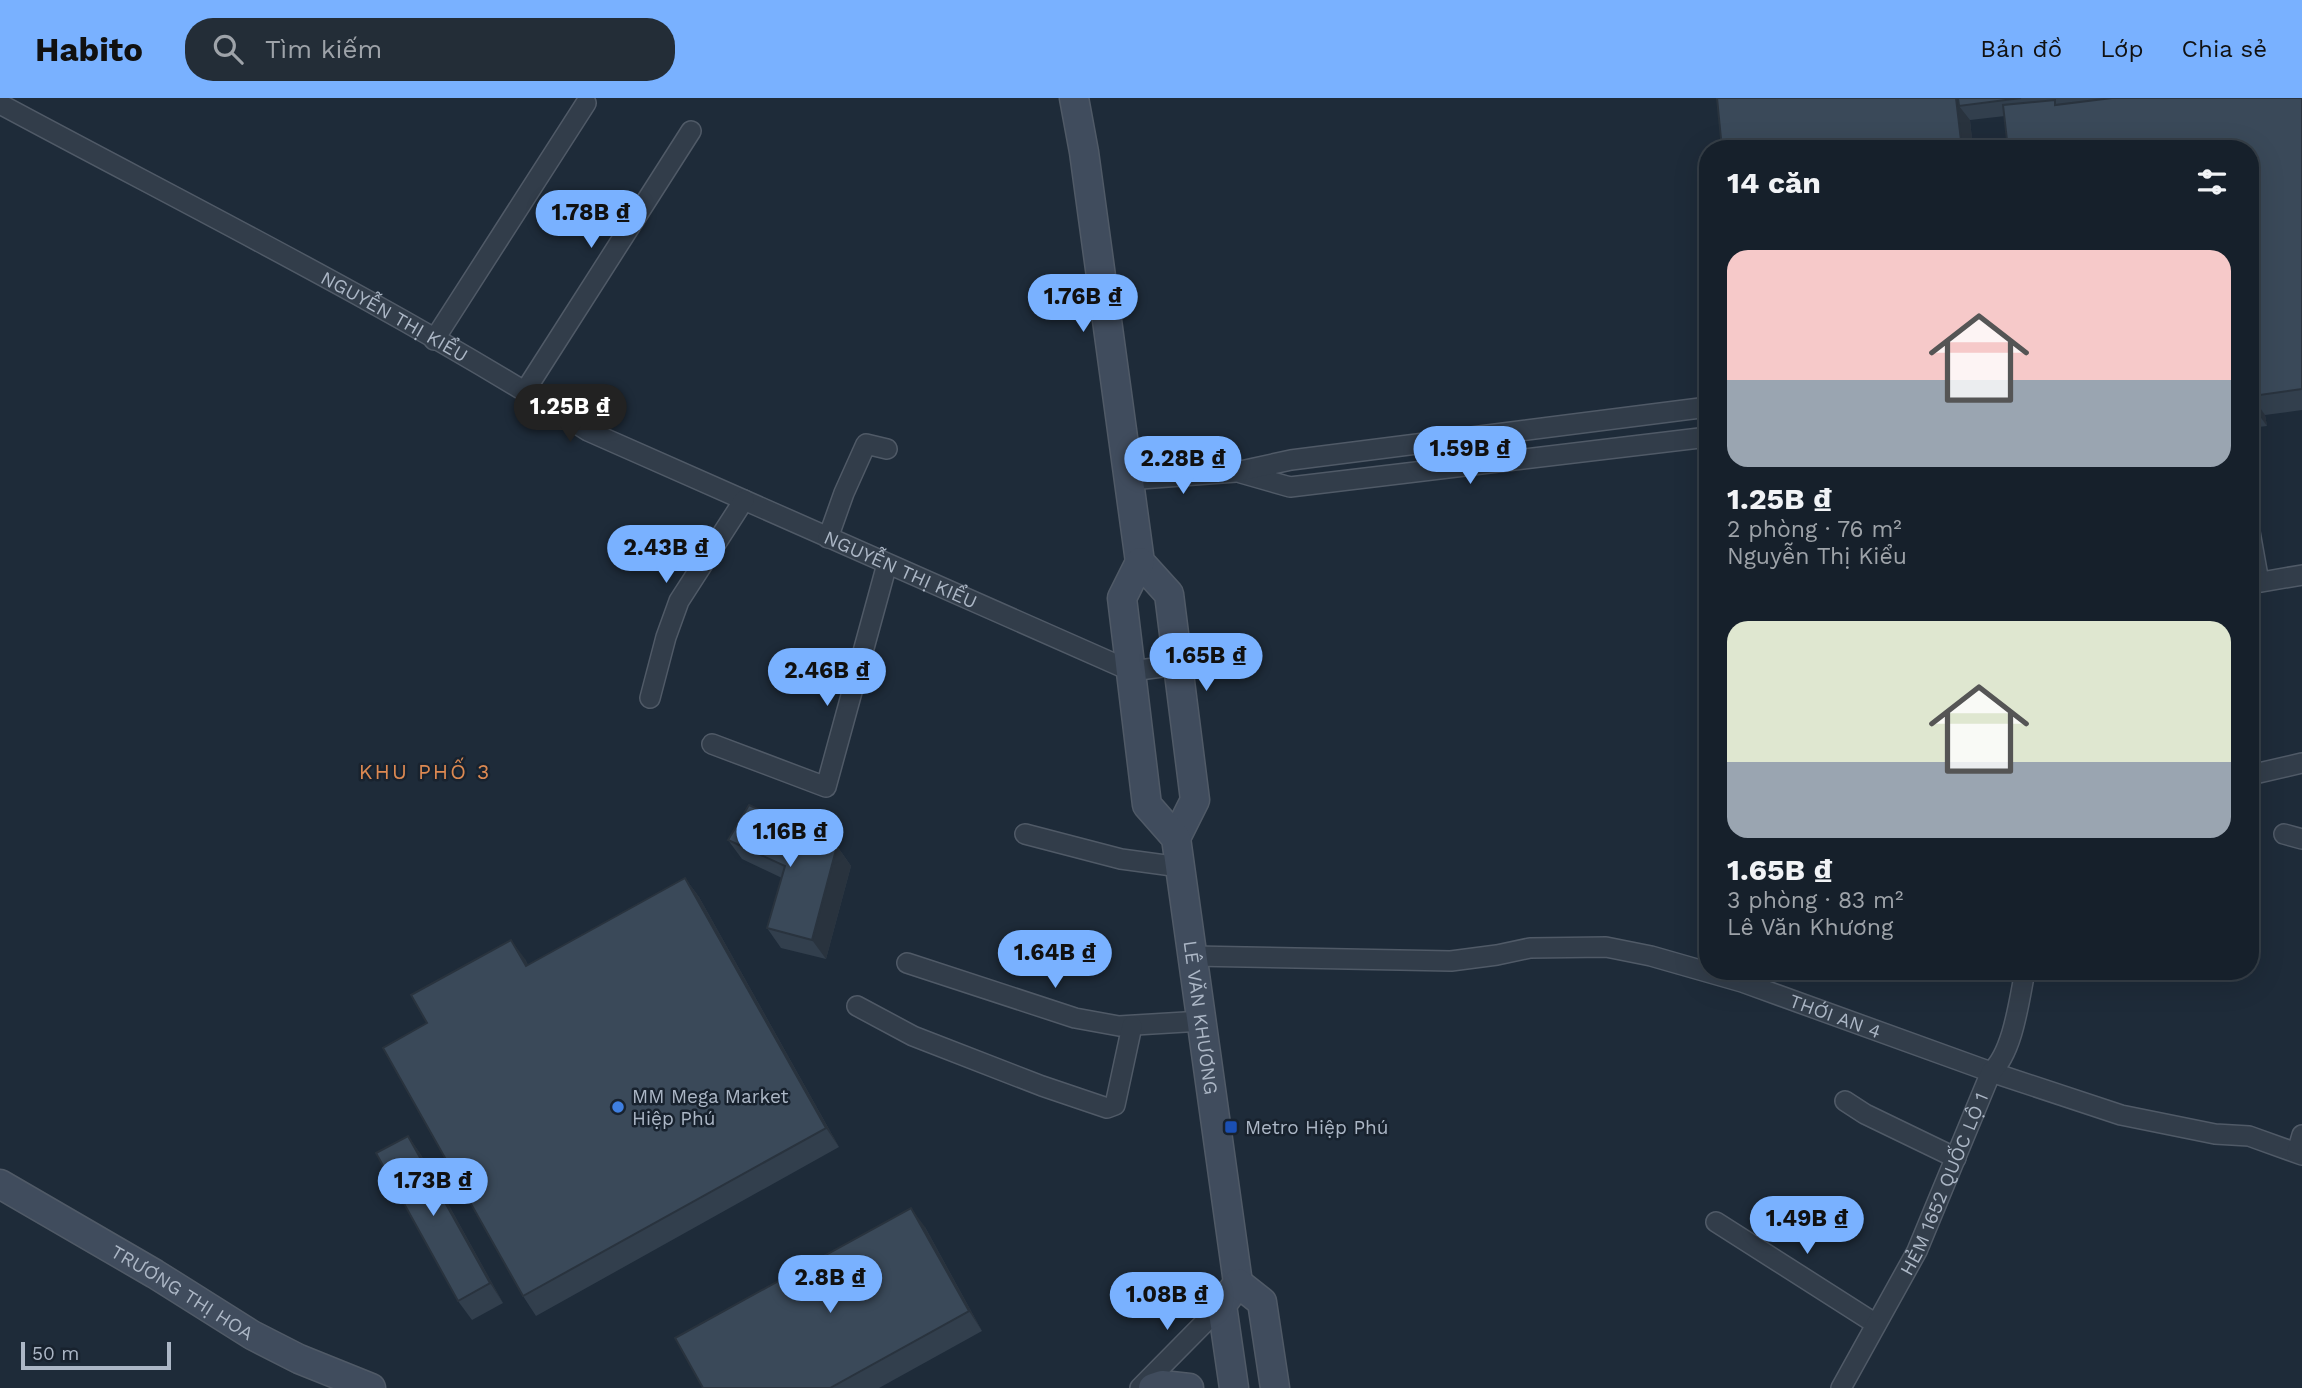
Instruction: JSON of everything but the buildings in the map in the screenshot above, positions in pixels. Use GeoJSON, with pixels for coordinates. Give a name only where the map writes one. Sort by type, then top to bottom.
{"type":"FeatureCollection","features":[{"type":"Feature","properties":{"kind":"main road"},"geometry":{"type":"LineString","coordinates":[[1074,98],[1084,152],[1140,562],[1170,594],[1195,800],[1176,838],[1147,805],[1122,598],[1140,562]]}},
{"type":"Feature","properties":{"kind":"main road","name":"LÊ VĂN KHƯƠNG"},"geometry":{"type":"LineString","coordinates":[[1176,838],[1202,1021],[1230,1294],[1234,1388]]}},
{"type":"Feature","properties":{"kind":"main road","name":"TRƯƠNG THỊ HOA"},"geometry":{"type":"LineString","coordinates":[[0,1184],[155,1274],[252,1335],[299,1359],[371,1388]]}},
{"type":"Feature","properties":{"kind":"main road"},"geometry":{"type":"LineString","coordinates":[[1230,1294],[1262,1302],[1275,1388]]}},
{"type":"Feature","properties":{"kind":"main road"},"geometry":{"type":"LineString","coordinates":[[1153,1388],[1162,1385],[1189,1388]]}},
{"type":"Feature","properties":{"kind":"street"},"geometry":{"type":"LineString","coordinates":[[434,340],[586,103]]}},
{"type":"Feature","properties":{"kind":"street","name":"NGUYỄN THỊ KIỂU"},"geometry":{"type":"LineString","coordinates":[[0,104],[343,287],[525,391],[588,431],[1131,671]]}},
{"type":"Feature","properties":{"kind":"street"},"geometry":{"type":"LineString","coordinates":[[525,391],[691,131]]}},
{"type":"Feature","properties":{"kind":"street"},"geometry":{"type":"LineString","coordinates":[[1127,480],[1236,472],[1291,460],[1699,408]]}},
{"type":"Feature","properties":{"kind":"street"},"geometry":{"type":"LineString","coordinates":[[1652,415],[1663,443]]}},
{"type":"Feature","properties":{"kind":"street"},"geometry":{"type":"LineString","coordinates":[[1236,472],[1290,487],[1699,438]]}},
{"type":"Feature","properties":{"kind":"street"},"geometry":{"type":"LineString","coordinates":[[828,538],[866,444],[887,449]]}},
{"type":"Feature","properties":{"kind":"street"},"geometry":{"type":"LineString","coordinates":[[650,698],[666,637],[679,601],[744,500]]}},
{"type":"Feature","properties":{"kind":"street"},"geometry":{"type":"LineString","coordinates":[[712,744],[826,787],[887,564]]}},
{"type":"Feature","properties":{"kind":"street"},"geometry":{"type":"LineString","coordinates":[[2259,582],[2302,575]]}},
{"type":"Feature","properties":{"kind":"street"},"geometry":{"type":"LineString","coordinates":[[1131,671],[1178,665]]}},
{"type":"Feature","properties":{"kind":"street"},"geometry":{"type":"LineString","coordinates":[[2259,773],[2302,763]]}},
{"type":"Feature","properties":{"kind":"street"},"geometry":{"type":"LineString","coordinates":[[1025,834],[1121,859],[1180,867]]}},
{"type":"Feature","properties":{"kind":"street","name":"THỚI AN 4"},"geometry":{"type":"LineString","coordinates":[[1193,956],[1451,961],[1497,956],[1530,947],[1606,947],[1699,970]]}},
{"type":"Feature","properties":{"kind":"street"},"geometry":{"type":"LineString","coordinates":[[907,963],[1075,1018],[1119,1026],[1202,1021]]}},
{"type":"Feature","properties":{"kind":"street","name":"THỚI AN 4"},"geometry":{"type":"LineString","coordinates":[[1735,980],[1991,1072],[2121,1115],[2215,1134],[2249,1136],[2300,1147]]}},
{"type":"Feature","properties":{"kind":"street","name":"HẺM 1652 QUỐC LỘ 1"},"geometry":{"type":"LineString","coordinates":[[1841,1388],[1917,1251],[1991,1072],[2000,1064],[2017,1014],[2023,980]]}},
{"type":"Feature","properties":{"kind":"street"},"geometry":{"type":"LineString","coordinates":[[857,1006],[913,1036],[1107,1108],[1115,1105],[1132,1026]]}},
{"type":"Feature","properties":{"kind":"street"},"geometry":{"type":"LineString","coordinates":[[1845,1101],[1888,1126],[1956,1158]]}},
{"type":"Feature","properties":{"kind":"street"},"geometry":{"type":"LineString","coordinates":[[1716,1222],[1876,1324]]}},
{"type":"Feature","properties":{"kind":"street"},"geometry":{"type":"LineString","coordinates":[[1140,1388],[1230,1294]]}},
{"type":"Feature","properties":{"kind":"place","name":"MM Mega Market Hiệp Phú"},"geometry":{"type":"Point","coordinates":[618,1107]}},
{"type":"Feature","properties":{"kind":"place","name":"Metro Hiệp Phú"},"geometry":{"type":"Point","coordinates":[1231,1127]}},
{"type":"Feature","properties":{"kind":"district","name":"KHU PHỐ 3"},"geometry":{"type":"Point","coordinates":[425,771]}}]}
